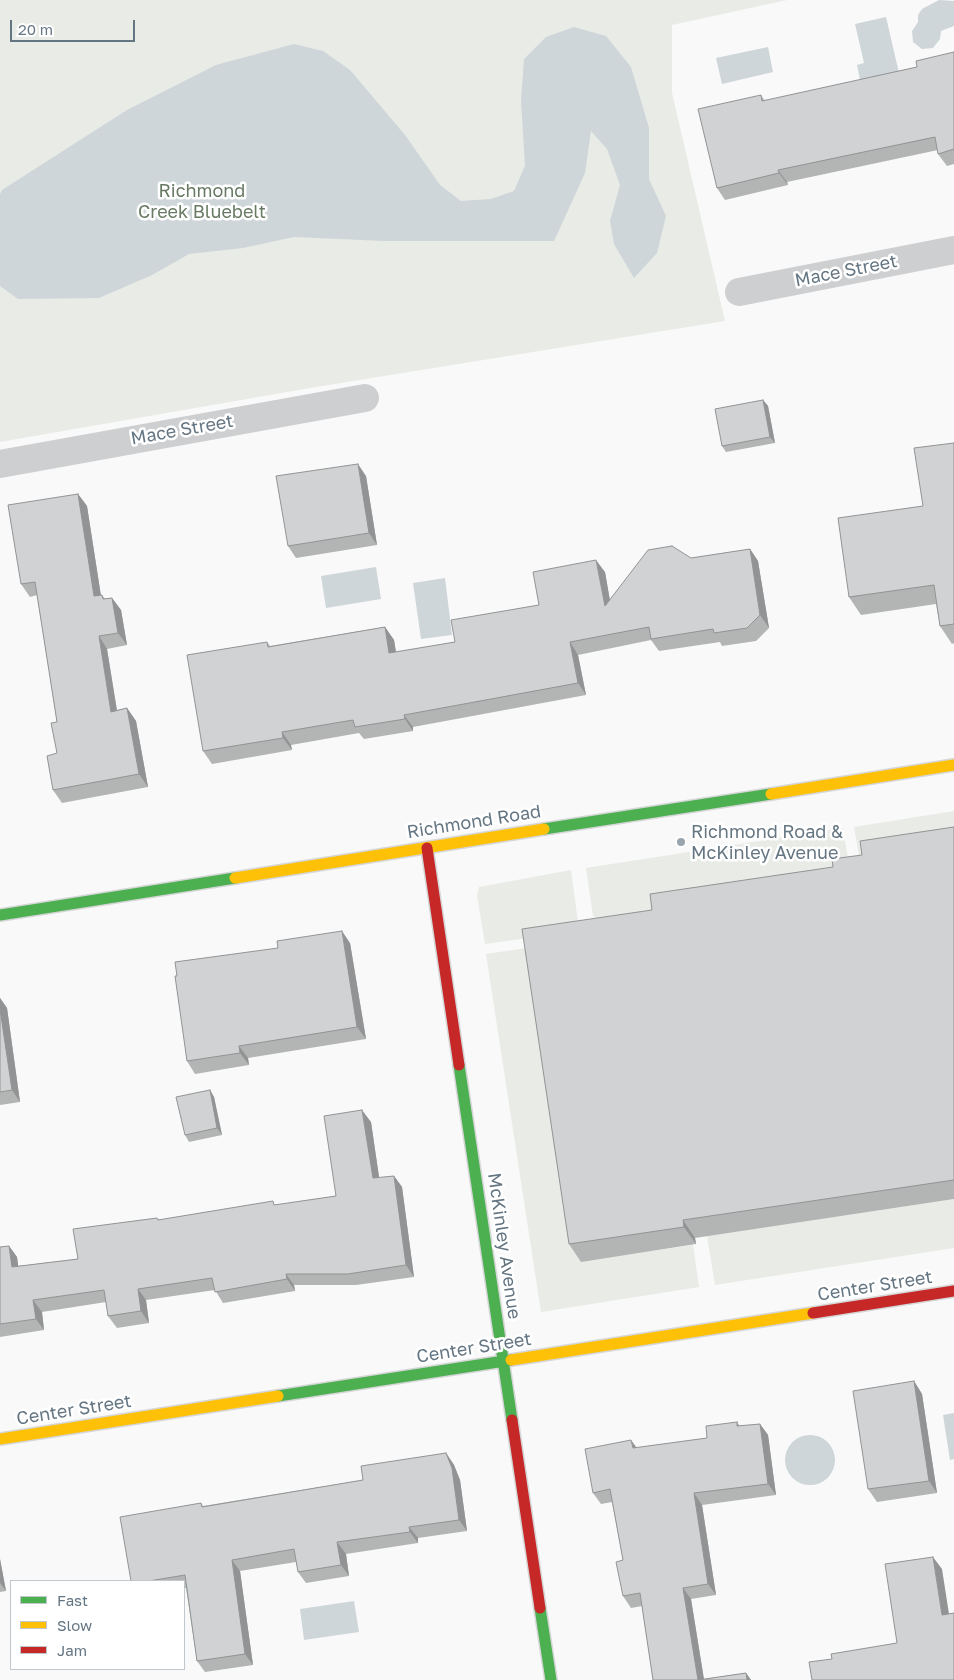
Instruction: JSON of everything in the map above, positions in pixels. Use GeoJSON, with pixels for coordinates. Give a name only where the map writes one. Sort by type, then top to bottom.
{"type":"FeatureCollection","features":[{"type":"Feature","properties":{"kind":"street","name":"Mace Street"},"geometry":{"type":"LineString","coordinates":[[739,292],[954,250]]}},
{"type":"Feature","properties":{"kind":"street","name":"Mace Street"},"geometry":{"type":"LineString","coordinates":[[0,464],[365,398]]}},
{"type":"Feature","properties":{"kind":"street","name":"Richmond Road"},"geometry":{"type":"LineString","coordinates":[[0,915],[954,765]]}},
{"type":"Feature","properties":{"kind":"street","name":"McKinley Avenue"},"geometry":{"type":"LineString","coordinates":[[427,848],[551,1680]]}},
{"type":"Feature","properties":{"kind":"street","name":"Center Street"},"geometry":{"type":"LineString","coordinates":[[0,1439],[954,1291]]}},
{"type":"Feature","properties":{"kind":"green space","name":"Richmond Creek Bluebelt"},"geometry":{"type":"Polygon","coordinates":[[[0,0],[787,0],[672,25],[672,93],[725,321],[316,387],[0,442],[0,0]]]}},
{"type":"Feature","properties":{"kind":"green space"},"geometry":{"type":"Polygon","coordinates":[[[954,811],[954,847],[860,861],[854,827],[954,811]]]}},
{"type":"Feature","properties":{"kind":"green space"},"geometry":{"type":"Polygon","coordinates":[[[843,828],[849,865],[844,877],[601,921],[593,916],[586,868],[843,828]]]}},
{"type":"Feature","properties":{"kind":"green space"},"geometry":{"type":"Polygon","coordinates":[[[571,870],[578,922],[570,932],[485,944],[477,896],[479,887],[571,870]]]}},
{"type":"Feature","properties":{"kind":"green space"},"geometry":{"type":"Polygon","coordinates":[[[534,947],[581,1261],[693,1245],[699,1287],[541,1312],[486,954],[534,947]]]}},
{"type":"Feature","properties":{"kind":"green space"},"geometry":{"type":"Polygon","coordinates":[[[954,1199],[954,1248],[715,1285],[707,1236],[954,1199]]]}},
{"type":"Feature","properties":{"kind":"shaded area"},"geometry":{"type":"Polygon","coordinates":[[[939,0],[954,1],[954,26],[941,31],[940,39],[933,48],[922,49],[913,42],[912,31],[918,22],[918,15],[922,9],[939,0]]]}},
{"type":"Feature","properties":{"kind":"shaded area"},"geometry":{"type":"Polygon","coordinates":[[[886,17],[899,73],[860,80],[857,65],[864,63],[855,24],[886,17]]]}},
{"type":"Feature","properties":{"kind":"shaded area"},"geometry":{"type":"Polygon","coordinates":[[[574,27],[606,36],[631,67],[649,128],[649,179],[666,216],[657,253],[634,278],[614,244],[610,221],[620,185],[607,149],[591,131],[585,173],[554,241],[384,241],[294,237],[243,248],[189,254],[152,275],[99,298],[18,299],[0,286],[0,194],[2,190],[127,110],[216,65],[294,44],[323,51],[350,70],[405,135],[440,185],[461,201],[491,199],[514,191],[525,166],[521,101],[524,59],[546,37],[574,27]]]}},
{"type":"Feature","properties":{"kind":"shaded area"},"geometry":{"type":"Polygon","coordinates":[[[768,47],[773,72],[722,84],[716,58],[768,47]]]}},
{"type":"Feature","properties":{"kind":"shaded area"},"geometry":{"type":"Polygon","coordinates":[[[376,567],[381,599],[326,608],[321,576],[376,567]]]}},
{"type":"Feature","properties":{"kind":"shaded area"},"geometry":{"type":"Polygon","coordinates":[[[445,578],[452,635],[421,639],[413,583],[445,578]]]}},
{"type":"Feature","properties":{"kind":"shaded area"},"geometry":{"type":"Polygon","coordinates":[[[954,1413],[954,1459],[950,1460],[943,1415],[954,1413]]]}},
{"type":"Feature","properties":{"kind":"shaded area"},"geometry":{"type":"Polygon","coordinates":[[[805,1435],[815,1435],[828,1442],[835,1455],[835,1465],[828,1478],[815,1485],[805,1485],[796,1481],[789,1474],[785,1465],[785,1455],[789,1446],[796,1439],[805,1435]]]}},
{"type":"Feature","properties":{"kind":"shaded area"},"geometry":{"type":"Polygon","coordinates":[[[354,1601],[359,1632],[304,1640],[300,1609],[354,1601]]]}},
{"type":"Feature","properties":{"kind":"building"},"geometry":{"type":"Polygon","coordinates":[[[954,52],[954,149],[938,154],[935,137],[778,170],[779,173],[717,188],[698,109],[761,95],[762,101],[917,67],[916,61],[954,52]]]}},
{"type":"Feature","properties":{"kind":"building"},"geometry":{"type":"Polygon","coordinates":[[[763,400],[770,437],[722,446],[715,409],[763,400]]]}},
{"type":"Feature","properties":{"kind":"building"},"geometry":{"type":"Polygon","coordinates":[[[954,443],[954,624],[940,626],[934,585],[849,597],[838,518],[923,506],[914,448],[954,443]]]}},
{"type":"Feature","properties":{"kind":"building"},"geometry":{"type":"Polygon","coordinates":[[[358,464],[369,533],[288,546],[276,476],[358,464]]]}},
{"type":"Feature","properties":{"kind":"building"},"geometry":{"type":"Polygon","coordinates":[[[78,494],[94,596],[102,595],[103,599],[112,598],[118,633],[99,636],[111,712],[127,708],[139,774],[53,790],[47,756],[57,753],[51,723],[57,722],[35,582],[21,584],[8,505],[78,494]]]}},
{"type":"Feature","properties":{"kind":"building"},"geometry":{"type":"Polygon","coordinates":[[[672,546],[691,558],[750,549],[760,615],[747,628],[714,633],[713,629],[651,639],[649,627],[570,642],[578,683],[404,715],[405,719],[355,727],[353,720],[282,732],[283,738],[203,751],[187,655],[267,642],[268,647],[385,627],[389,653],[455,642],[451,620],[539,605],[533,572],[596,560],[605,606],[648,550],[672,546]]]}},
{"type":"Feature","properties":{"kind":"building"},"geometry":{"type":"Polygon","coordinates":[[[954,827],[954,1180],[683,1220],[684,1227],[569,1244],[522,929],[652,910],[650,894],[833,867],[832,859],[862,855],[860,841],[954,827]]]}},
{"type":"Feature","properties":{"kind":"building"},"geometry":{"type":"Polygon","coordinates":[[[342,931],[357,1027],[239,1046],[240,1053],[187,1061],[175,976],[177,976],[175,962],[278,948],[277,941],[342,931]]]}},
{"type":"Feature","properties":{"kind":"building"},"geometry":{"type":"Polygon","coordinates":[[[0,1009],[12,1090],[0,1092],[0,1009]]]}},
{"type":"Feature","properties":{"kind":"building"},"geometry":{"type":"Polygon","coordinates":[[[210,1090],[217,1128],[185,1135],[176,1097],[210,1090]]]}},
{"type":"Feature","properties":{"kind":"building"},"geometry":{"type":"Polygon","coordinates":[[[362,1110],[373,1178],[394,1176],[406,1265],[348,1274],[286,1274],[287,1279],[215,1292],[212,1278],[138,1289],[141,1311],[108,1316],[104,1290],[33,1300],[36,1319],[0,1324],[0,1247],[9,1246],[12,1267],[78,1259],[73,1229],[157,1218],[158,1220],[273,1201],[274,1205],[336,1196],[324,1116],[362,1110]]]}},
{"type":"Feature","properties":{"kind":"building"},"geometry":{"type":"Polygon","coordinates":[[[914,1381],[929,1481],[868,1489],[853,1391],[914,1381]]]}},
{"type":"Feature","properties":{"kind":"building"},"geometry":{"type":"Polygon","coordinates":[[[737,1422],[737,1426],[760,1424],[768,1484],[694,1493],[708,1584],[683,1588],[698,1680],[653,1680],[640,1593],[623,1596],[616,1562],[623,1560],[610,1489],[593,1493],[585,1449],[631,1440],[633,1448],[707,1438],[706,1426],[737,1422]]]}},
{"type":"Feature","properties":{"kind":"building"},"geometry":{"type":"Polygon","coordinates":[[[446,1453],[452,1468],[459,1520],[409,1527],[410,1532],[337,1542],[341,1565],[298,1572],[294,1549],[232,1560],[245,1654],[197,1661],[185,1575],[155,1580],[131,1580],[120,1517],[201,1503],[202,1507],[363,1480],[361,1466],[446,1453]]]}},
{"type":"Feature","properties":{"kind":"building"},"geometry":{"type":"Polygon","coordinates":[[[933,1557],[942,1615],[954,1613],[954,1680],[812,1680],[809,1662],[832,1659],[831,1654],[897,1643],[885,1564],[933,1557]]]}},
{"type":"Feature","properties":{"kind":"building"},"geometry":{"type":"Polygon","coordinates":[[[746,1673],[747,1680],[698,1680],[746,1673]]]}},
{"type":"Feature","properties":{"kind":"traffic: fast"},"geometry":{"type":"LineString","coordinates":[[544,829],[771,794]]}},
{"type":"Feature","properties":{"kind":"traffic: fast"},"geometry":{"type":"LineString","coordinates":[[0,915],[235,878]]}},
{"type":"Feature","properties":{"kind":"traffic: fast"},"geometry":{"type":"LineString","coordinates":[[459,1065],[512,1420]]}},
{"type":"Feature","properties":{"kind":"traffic: fast"},"geometry":{"type":"LineString","coordinates":[[278,1396],[511,1360]]}},
{"type":"Feature","properties":{"kind":"traffic: fast"},"geometry":{"type":"LineString","coordinates":[[540,1608],[551,1680]]}},
{"type":"Feature","properties":{"kind":"traffic: slow"},"geometry":{"type":"LineString","coordinates":[[771,794],[954,765]]}},
{"type":"Feature","properties":{"kind":"traffic: slow"},"geometry":{"type":"LineString","coordinates":[[235,878],[544,829]]}},
{"type":"Feature","properties":{"kind":"traffic: slow"},"geometry":{"type":"LineString","coordinates":[[511,1360],[813,1313]]}},
{"type":"Feature","properties":{"kind":"traffic: slow"},"geometry":{"type":"LineString","coordinates":[[0,1439],[278,1396]]}},
{"type":"Feature","properties":{"kind":"traffic: jam"},"geometry":{"type":"LineString","coordinates":[[427,848],[459,1065]]}},
{"type":"Feature","properties":{"kind":"traffic: jam"},"geometry":{"type":"LineString","coordinates":[[813,1313],[954,1291]]}},
{"type":"Feature","properties":{"kind":"traffic: jam"},"geometry":{"type":"LineString","coordinates":[[512,1420],[540,1608]]}},
{"type":"Feature","properties":{"kind":"place","name":"Richmond Road & McKinley Avenue"},"geometry":{"type":"Point","coordinates":[681,842]}}]}
